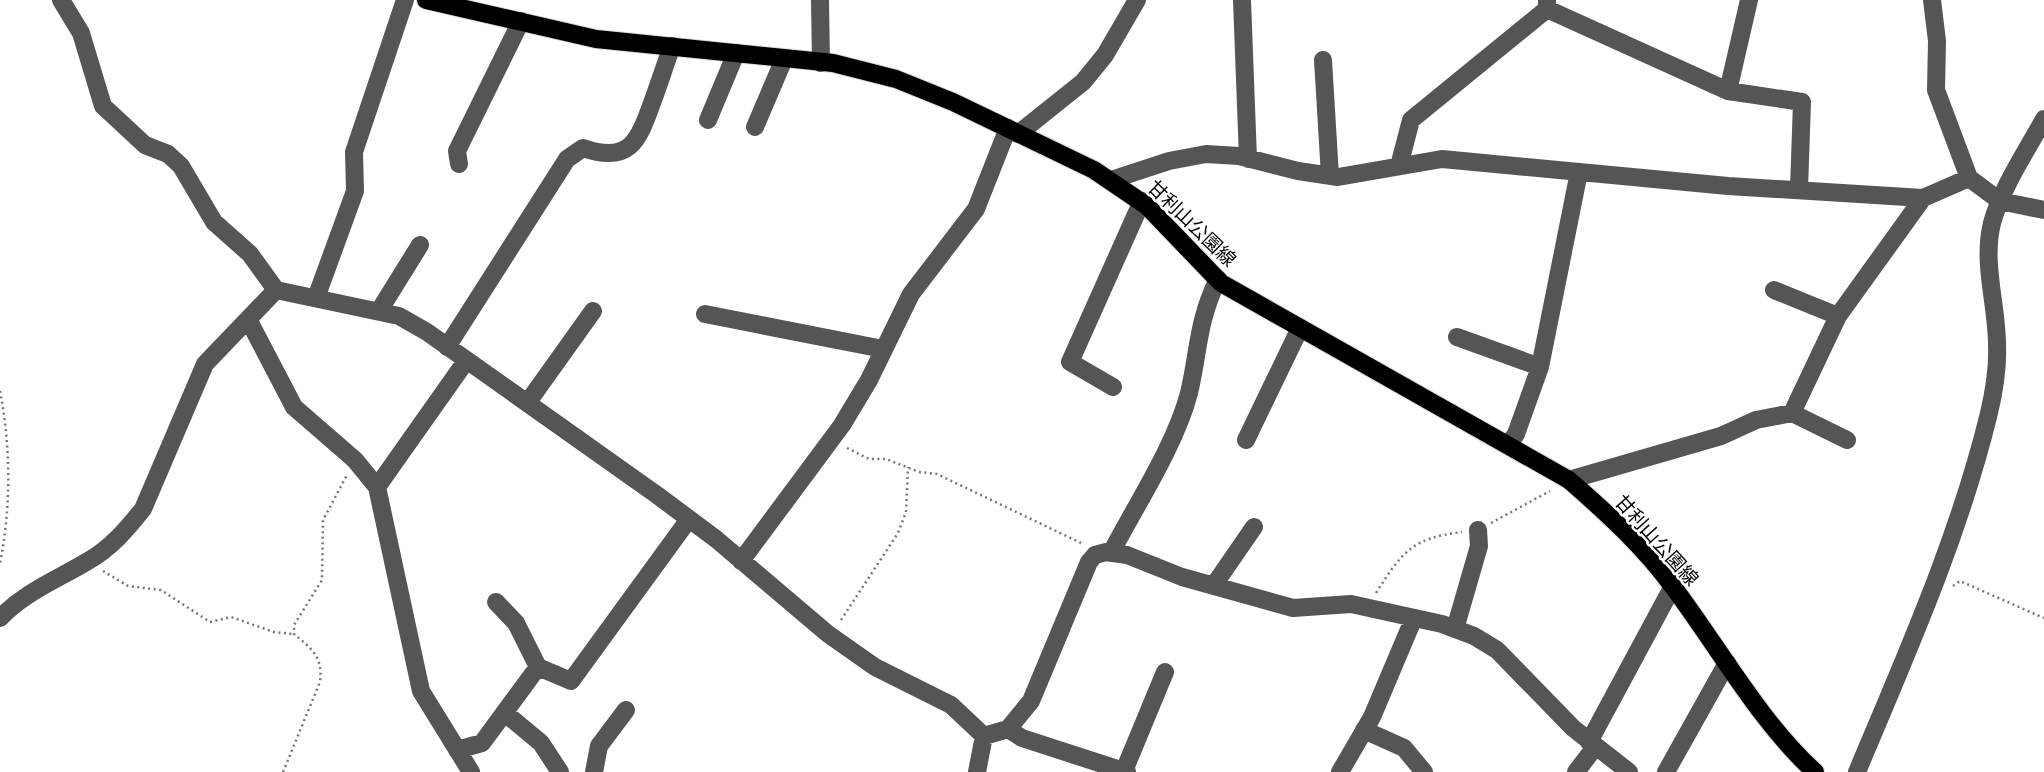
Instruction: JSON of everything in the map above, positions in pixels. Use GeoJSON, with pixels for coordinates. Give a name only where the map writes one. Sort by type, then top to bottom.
{"type":"FeatureCollection","features":[{"type":"Feature","properties":{"kind":"main road","name":"甘利山公園線"},"geometry":{"type":"LineString","coordinates":[[426,0],[596,39],[821,63],[897,79],[1013,131],[1111,180],[1142,201],[1218,279],[1569,480],[1612,517],[1673,586],[1727,663],[1815,772]]}},
{"type":"Feature","properties":{"kind":"street"},"geometry":{"type":"LineString","coordinates":[[61,0],[80,33],[103,106],[145,145],[167,155],[181,166],[214,222],[250,254],[276,289],[399,316],[447,346],[689,519],[828,634],[875,667],[951,705],[984,736]]}},
{"type":"Feature","properties":{"kind":"street"},"geometry":{"type":"LineString","coordinates":[[316,298],[355,191],[354,152],[405,0]]}},
{"type":"Feature","properties":{"kind":"street"},"geometry":{"type":"LineString","coordinates":[[820,0],[821,63]]}},
{"type":"Feature","properties":{"kind":"street"},"geometry":{"type":"LineString","coordinates":[[741,561],[831,440],[869,380],[911,293],[976,209],[1013,131],[1083,82],[1105,55],[1137,0]]}},
{"type":"Feature","properties":{"kind":"street"},"geometry":{"type":"LineString","coordinates":[[1242,0],[1248,159]]}},
{"type":"Feature","properties":{"kind":"street"},"geometry":{"type":"LineString","coordinates":[[1728,92],[1749,0]]}},
{"type":"Feature","properties":{"kind":"street"},"geometry":{"type":"LineString","coordinates":[[1932,0],[1937,41],[1936,90],[1969,178],[2000,201],[2044,210]]}},
{"type":"Feature","properties":{"kind":"street"},"geometry":{"type":"LineString","coordinates":[[1399,166],[1410,120],[1547,4],[1728,92],[1802,102],[1799,189]]}},
{"type":"Feature","properties":{"kind":"street"},"geometry":{"type":"LineString","coordinates":[[459,164],[457,151],[521,21]]}},
{"type":"Feature","properties":{"kind":"street"},"geometry":{"type":"LineString","coordinates":[[447,346],[567,159],[583,148],[603,155],[622,152],[640,138],[672,46]]}},
{"type":"Feature","properties":{"kind":"street"},"geometry":{"type":"LineString","coordinates":[[708,120],[736,53]]}},
{"type":"Feature","properties":{"kind":"street"},"geometry":{"type":"LineString","coordinates":[[755,127],[784,59]]}},
{"type":"Feature","properties":{"kind":"street"},"geometry":{"type":"LineString","coordinates":[[1323,60],[1330,176]]}},
{"type":"Feature","properties":{"kind":"street"},"geometry":{"type":"LineString","coordinates":[[1857,772],[1924,611],[1958,515],[1989,413],[1997,345],[1989,252],[1992,224],[2000,201],[2044,119]]}},
{"type":"Feature","properties":{"kind":"street"},"geometry":{"type":"LineString","coordinates":[[1111,180],[1169,161],[1206,154],[1248,159],[1330,176],[1442,159],[1728,186],[1923,198],[1969,178]]}},
{"type":"Feature","properties":{"kind":"street"},"geometry":{"type":"LineString","coordinates":[[1509,444],[1516,434],[1540,367],[1579,172]]}},
{"type":"Feature","properties":{"kind":"street"},"geometry":{"type":"LineString","coordinates":[[1792,413],[1838,316],[1923,198]]}},
{"type":"Feature","properties":{"kind":"street"},"geometry":{"type":"LineString","coordinates":[[1113,387],[1070,362],[1142,201]]}},
{"type":"Feature","properties":{"kind":"street"},"geometry":{"type":"LineString","coordinates":[[379,311],[419,245]]}},
{"type":"Feature","properties":{"kind":"street"},"geometry":{"type":"LineString","coordinates":[[984,736],[1008,729],[1031,701],[1089,562],[1103,554],[1174,432],[1189,393],[1199,326],[1218,279]]}},
{"type":"Feature","properties":{"kind":"street"},"geometry":{"type":"LineString","coordinates":[[0,618],[35,590],[89,561],[128,529],[143,509],[205,364],[276,289]]}},
{"type":"Feature","properties":{"kind":"street"},"geometry":{"type":"LineString","coordinates":[[1774,290],[1838,316]]}},
{"type":"Feature","properties":{"kind":"street"},"geometry":{"type":"LineString","coordinates":[[528,402],[593,311]]}},
{"type":"Feature","properties":{"kind":"street"},"geometry":{"type":"LineString","coordinates":[[705,314],[883,349]]}},
{"type":"Feature","properties":{"kind":"street"},"geometry":{"type":"LineString","coordinates":[[248,319],[294,407],[355,460],[377,487],[421,691],[471,772]]}},
{"type":"Feature","properties":{"kind":"street"},"geometry":{"type":"LineString","coordinates":[[1246,440],[1300,328]]}},
{"type":"Feature","properties":{"kind":"street"},"geometry":{"type":"LineString","coordinates":[[1457,337],[1540,367]]}},
{"type":"Feature","properties":{"kind":"street"},"geometry":{"type":"LineString","coordinates":[[377,487],[466,361]]}},
{"type":"Feature","properties":{"kind":"street"},"geometry":{"type":"LineString","coordinates":[[1569,480],[1721,436],[1756,420],[1792,413],[1847,440]]}},
{"type":"Feature","properties":{"kind":"street"},"geometry":{"type":"LineString","coordinates":[[496,602],[516,623],[538,667],[571,681],[689,519]]}},
{"type":"Feature","properties":{"kind":"street"},"geometry":{"type":"LineString","coordinates":[[1214,585],[1254,527]]}},
{"type":"Feature","properties":{"kind":"street"},"geometry":{"type":"LineString","coordinates":[[1455,629],[1479,546],[1478,530]]}},
{"type":"Feature","properties":{"kind":"street"},"geometry":{"type":"LineString","coordinates":[[1103,554],[1293,608],[1351,604],[1455,629],[1497,650],[1592,745],[1629,772]]}},
{"type":"Feature","properties":{"kind":"street"},"geometry":{"type":"LineString","coordinates":[[1576,772],[1673,586]]}},
{"type":"Feature","properties":{"kind":"street"},"geometry":{"type":"LineString","coordinates":[[1340,772],[1364,730],[1413,620]]}},
{"type":"Feature","properties":{"kind":"street"},"geometry":{"type":"LineString","coordinates":[[1667,772],[1727,663]]}},
{"type":"Feature","properties":{"kind":"street"},"geometry":{"type":"LineString","coordinates":[[457,750],[482,743],[538,667]]}},
{"type":"Feature","properties":{"kind":"street"},"geometry":{"type":"LineString","coordinates":[[1008,729],[1022,738],[1125,771],[1165,672]]}},
{"type":"Feature","properties":{"kind":"street"},"geometry":{"type":"LineString","coordinates":[[594,772],[599,746],[626,710]]}},
{"type":"Feature","properties":{"kind":"street"},"geometry":{"type":"LineString","coordinates":[[505,713],[541,743],[560,772]]}},
{"type":"Feature","properties":{"kind":"street"},"geometry":{"type":"LineString","coordinates":[[1364,730],[1404,748],[1424,772]]}},
{"type":"Feature","properties":{"kind":"street"},"geometry":{"type":"LineString","coordinates":[[977,772],[984,736]]}},
{"type":"Feature","properties":{"kind":"path"},"geometry":{"type":"LineString","coordinates":[[0,391],[8,459],[7,509],[0,563]]}},
{"type":"Feature","properties":{"kind":"path"},"geometry":{"type":"LineString","coordinates":[[831,440],[869,459],[887,459],[937,474],[1103,554]]}},
{"type":"Feature","properties":{"kind":"path"},"geometry":{"type":"LineString","coordinates":[[294,634],[294,625],[322,580],[323,520],[355,460]]}},
{"type":"Feature","properties":{"kind":"path"},"geometry":{"type":"LineString","coordinates":[[828,634],[849,611],[898,533],[906,512],[908,467]]}},
{"type":"Feature","properties":{"kind":"path"},"geometry":{"type":"LineString","coordinates":[[89,561],[128,586],[161,590],[211,622],[231,617],[274,632],[294,634],[318,655],[322,667],[320,682],[283,772]]}},
{"type":"Feature","properties":{"kind":"path"},"geometry":{"type":"LineString","coordinates":[[1952,588],[1960,581],[2044,618]]}}]}
